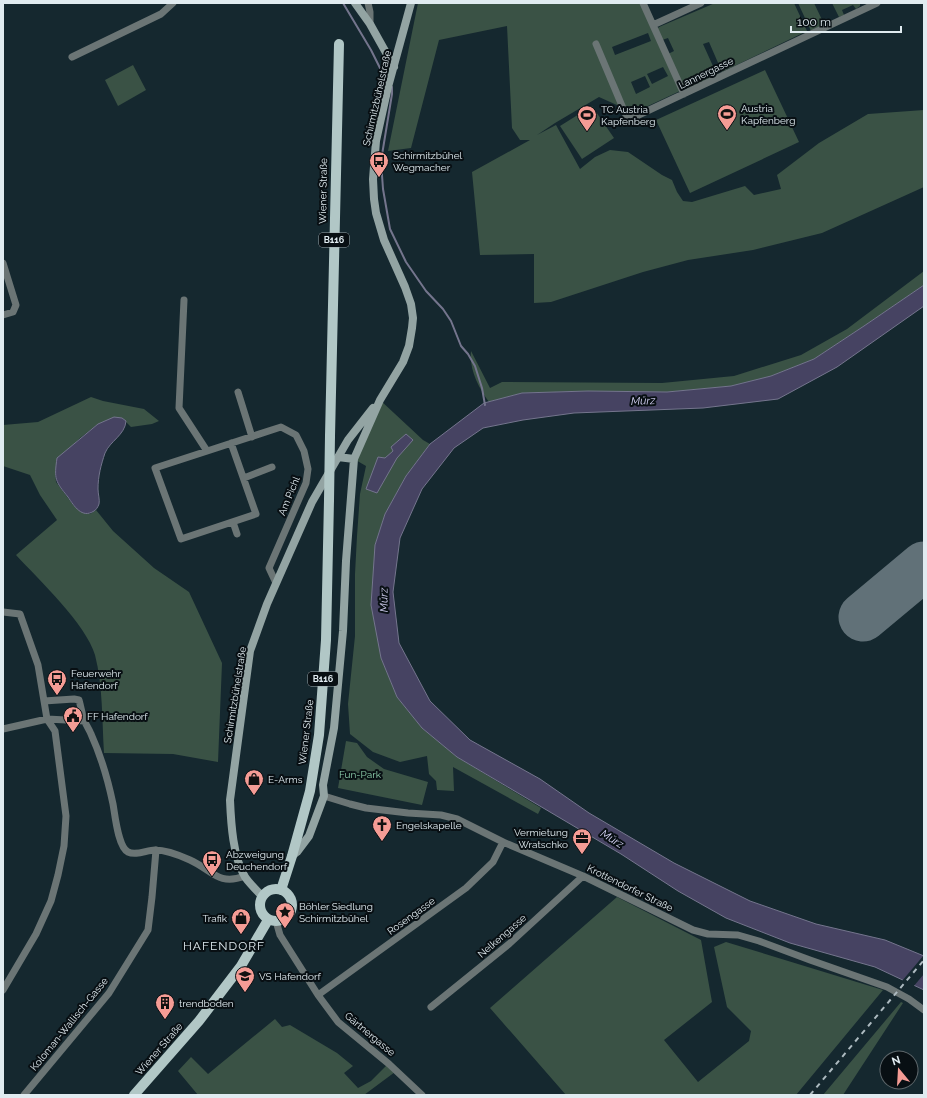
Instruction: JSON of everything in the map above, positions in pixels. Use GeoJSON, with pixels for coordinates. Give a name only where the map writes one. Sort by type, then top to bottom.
{"type":"FeatureCollection","features":[{"type":"Feature","properties":{"kind":"main road"},"geometry":{"type":"LineString","coordinates":[[355,3],[370,24],[394,66]]}},
{"type":"Feature","properties":{"kind":"main road","name":"Schirmitzbühelstraße"},"geometry":{"type":"LineString","coordinates":[[244,875],[235,849],[231,824],[230,800],[250,651],[267,604],[312,502],[348,440],[380,400],[403,362],[409,346],[413,318],[411,304],[406,287],[384,240],[376,213],[374,199],[376,141],[411,3]]}},
{"type":"Feature","properties":{"kind":"main road","name":"Wiener Straße"},"geometry":{"type":"LineString","coordinates":[[281,890],[310,791],[319,735],[326,640],[340,44]]}},
{"type":"Feature","properties":{"kind":"main road"},"geometry":{"type":"LineString","coordinates":[[292,856],[300,849],[309,836],[324,796],[323,785],[334,728],[343,631],[346,561],[354,459],[380,400]]}},
{"type":"Feature","properties":{"kind":"main road"},"geometry":{"type":"LineString","coordinates":[[338,457],[354,459]]}},
{"type":"Feature","properties":{"kind":"main road"},"geometry":{"type":"LineString","coordinates":[[244,875],[262,896]]}},
{"type":"Feature","properties":{"kind":"main road"},"geometry":{"type":"LineString","coordinates":[[270,890],[281,890],[290,896],[292,906],[287,917],[272,920],[262,914],[260,902],[262,896],[270,890]]}},
{"type":"Feature","properties":{"kind":"main road","name":"Wiener Straße"},"geometry":{"type":"LineString","coordinates":[[134,1095],[209,1009],[241,966],[272,920]]}},
{"type":"Feature","properties":{"kind":"street"},"geometry":{"type":"LineString","coordinates":[[72,57],[161,14],[173,3]]}},
{"type":"Feature","properties":{"kind":"street"},"geometry":{"type":"LineString","coordinates":[[368,3],[370,24]]}},
{"type":"Feature","properties":{"kind":"street"},"geometry":{"type":"LineString","coordinates":[[643,3],[684,94]]}},
{"type":"Feature","properties":{"kind":"street"},"geometry":{"type":"LineString","coordinates":[[653,25],[701,3]]}},
{"type":"Feature","properties":{"kind":"street","name":"Lannergasse"},"geometry":{"type":"LineString","coordinates":[[596,44],[628,120],[865,6],[877,3]]}},
{"type":"Feature","properties":{"kind":"street"},"geometry":{"type":"LineString","coordinates":[[3,264],[5,275],[16,306],[13,312],[3,315]]}},
{"type":"Feature","properties":{"kind":"street"},"geometry":{"type":"LineString","coordinates":[[184,300],[179,408],[207,451]]}},
{"type":"Feature","properties":{"kind":"street"},"geometry":{"type":"LineString","coordinates":[[238,392],[252,436]]}},
{"type":"Feature","properties":{"kind":"street","name":"Am Pichl"},"geometry":{"type":"LineString","coordinates":[[232,443],[256,514],[181,539],[155,468],[281,427],[296,435],[304,451],[308,469],[306,483],[269,568],[276,583]]}},
{"type":"Feature","properties":{"kind":"street"},"geometry":{"type":"LineString","coordinates":[[244,478],[272,467]]}},
{"type":"Feature","properties":{"kind":"street"},"geometry":{"type":"LineString","coordinates":[[233,522],[237,534]]}},
{"type":"Feature","properties":{"kind":"street"},"geometry":{"type":"LineString","coordinates":[[3,612],[20,614],[38,665],[47,719],[55,731],[66,816],[64,846],[51,901],[36,934],[3,990]]}},
{"type":"Feature","properties":{"kind":"street"},"geometry":{"type":"LineString","coordinates":[[44,701],[79,700],[85,721],[104,769],[112,797],[120,840],[123,847],[128,852],[134,853],[156,850],[169,851],[191,860],[225,880],[238,879],[244,875]]}},
{"type":"Feature","properties":{"kind":"street"},"geometry":{"type":"LineString","coordinates":[[3,729],[47,719],[85,721]]}},
{"type":"Feature","properties":{"kind":"street","name":"Krottendorfer Straße"},"geometry":{"type":"LineString","coordinates":[[324,796],[366,808],[451,817],[503,842],[583,876],[693,930],[708,934],[738,935],[759,941],[887,987],[909,999],[924,1010]]}},
{"type":"Feature","properties":{"kind":"street","name":"Rosengasse"},"geometry":{"type":"LineString","coordinates":[[318,995],[466,888],[493,862],[503,842]]}},
{"type":"Feature","properties":{"kind":"street","name":"Koloman-Wallisch-Gasse"},"geometry":{"type":"LineString","coordinates":[[24,1095],[109,993],[148,930],[156,850]]}},
{"type":"Feature","properties":{"kind":"street","name":"Nelkengasse"},"geometry":{"type":"LineString","coordinates":[[431,1008],[509,944],[583,876]]}},
{"type":"Feature","properties":{"kind":"street","name":"Gärtnergasse"},"geometry":{"type":"LineString","coordinates":[[272,920],[318,995],[340,1024],[390,1064],[422,1095]]}},
{"type":"Feature","properties":{"kind":"green space"},"geometry":{"type":"Polygon","coordinates":[[[418,3],[640,3],[680,91],[633,113],[599,97],[537,135],[556,125],[580,169],[595,157],[610,150],[628,152],[672,180],[683,201],[692,202],[745,186],[754,195],[781,189],[777,175],[819,143],[868,114],[924,110],[924,187],[822,233],[753,250],[688,260],[643,272],[551,302],[534,303],[534,254],[480,255],[472,172],[530,140],[520,140],[512,128],[507,26],[439,40],[411,148],[388,151],[418,3]],[[648,33],[612,47],[615,55],[651,41],[648,33]],[[663,67],[647,74],[652,84],[668,76],[663,67]],[[645,76],[631,82],[636,94],[650,87],[645,76]]]}},
{"type":"Feature","properties":{"kind":"green space"},"geometry":{"type":"Polygon","coordinates":[[[715,3],[794,3],[807,31],[722,72],[709,42],[703,44],[717,75],[686,89],[668,54],[674,51],[668,38],[662,40],[657,29],[715,3]]]}},
{"type":"Feature","properties":{"kind":"green space"},"geometry":{"type":"Polygon","coordinates":[[[798,3],[814,3],[824,24],[811,31],[798,3]]]}},
{"type":"Feature","properties":{"kind":"green space"},"geometry":{"type":"Polygon","coordinates":[[[832,3],[860,3],[860,6],[856,9],[853,5],[842,10],[844,15],[839,17],[832,3]]]}},
{"type":"Feature","properties":{"kind":"green space"},"geometry":{"type":"Polygon","coordinates":[[[133,65],[146,90],[118,106],[105,80],[133,65]]]}},
{"type":"Feature","properties":{"kind":"green space","name":"Austria Kapfenberg"},"geometry":{"type":"Polygon","coordinates":[[[765,70],[799,142],[690,193],[656,120],[765,70]]]}},
{"type":"Feature","properties":{"kind":"green space","name":"TC Austria Kapfenberg"},"geometry":{"type":"Polygon","coordinates":[[[592,106],[614,138],[582,159],[560,126],[592,106]]]}},
{"type":"Feature","properties":{"kind":"green space"},"geometry":{"type":"Polygon","coordinates":[[[924,271],[924,285],[814,359],[771,376],[731,386],[667,392],[588,391],[522,393],[489,402],[475,378],[471,364],[471,351],[490,388],[502,382],[662,383],[734,376],[801,355],[847,329],[924,271]]]}},
{"type":"Feature","properties":{"kind":"green space"},"geometry":{"type":"Polygon","coordinates":[[[91,397],[103,401],[144,409],[159,421],[152,424],[131,427],[122,418],[98,424],[72,446],[55,472],[56,482],[74,506],[90,514],[96,510],[113,531],[154,568],[189,592],[222,663],[218,762],[173,754],[104,753],[100,679],[95,655],[90,643],[72,616],[49,589],[16,555],[57,520],[40,495],[30,475],[3,466],[3,425],[38,422],[91,397]]]}},
{"type":"Feature","properties":{"kind":"green space"},"geometry":{"type":"Polygon","coordinates":[[[380,400],[423,440],[430,444],[406,476],[385,514],[375,545],[381,658],[397,697],[422,728],[457,757],[541,808],[538,814],[453,767],[454,791],[437,790],[436,781],[429,774],[427,756],[400,762],[373,752],[350,734],[348,704],[355,636],[355,574],[357,536],[360,494],[366,466],[354,459],[380,400]]]}},
{"type":"Feature","properties":{"kind":"green space","name":"Fun-Park"},"geometry":{"type":"Polygon","coordinates":[[[346,741],[357,743],[367,757],[384,769],[428,782],[422,805],[338,788],[346,741]]]}},
{"type":"Feature","properties":{"kind":"green space"},"geometry":{"type":"Polygon","coordinates":[[[617,897],[701,940],[712,1002],[664,1040],[698,1082],[749,1041],[751,1031],[727,1007],[714,947],[726,942],[883,990],[796,1095],[566,1095],[490,1008],[617,897]]]}},
{"type":"Feature","properties":{"kind":"green space"},"geometry":{"type":"Polygon","coordinates":[[[901,1002],[903,1003],[843,1095],[823,1095],[901,1002]]]}},
{"type":"Feature","properties":{"kind":"green space"},"geometry":{"type":"Polygon","coordinates":[[[275,1019],[282,1027],[290,1025],[337,1053],[353,1066],[344,1073],[358,1088],[371,1081],[387,1065],[395,1072],[364,1095],[198,1095],[178,1071],[191,1057],[208,1074],[275,1019]]]}},
{"type":"Feature","properties":{"kind":"water","name":"Mürz"},"geometry":{"type":"Polygon","coordinates":[[[924,285],[924,306],[837,367],[778,399],[703,408],[574,413],[523,420],[483,428],[454,448],[422,489],[400,538],[393,592],[399,643],[430,701],[470,740],[540,779],[589,813],[674,863],[750,901],[816,924],[885,940],[924,956],[924,990],[875,967],[790,943],[726,918],[678,891],[621,854],[457,757],[422,728],[397,697],[381,658],[371,605],[375,545],[385,514],[406,476],[430,444],[484,403],[522,393],[588,391],[667,392],[731,386],[771,376],[814,359],[924,285]]]}},
{"type":"Feature","properties":{"kind":"water"},"geometry":{"type":"Polygon","coordinates":[[[114,417],[122,418],[126,421],[123,430],[105,453],[99,480],[99,504],[94,511],[90,513],[82,512],[73,504],[56,479],[57,458],[98,424],[114,417]]]}},
{"type":"Feature","properties":{"kind":"water"},"geometry":{"type":"Polygon","coordinates":[[[406,434],[413,440],[397,458],[377,493],[366,489],[378,457],[385,458],[393,451],[391,447],[406,434]]]}},
{"type":"Feature","properties":{"kind":"pier"},"geometry":{"type":"Polygon","coordinates":[[[924,955],[924,974],[913,987],[902,981],[924,955]]]}},
{"type":"Feature","properties":{"kind":"waterway"},"geometry":{"type":"LineString","coordinates":[[343,3],[371,50],[385,78]]}},
{"type":"Feature","properties":{"kind":"waterway"},"geometry":{"type":"LineString","coordinates":[[392,87],[381,161],[383,189],[390,229],[406,262],[426,291],[443,309],[451,321],[461,346],[475,366],[482,388],[485,405]]}},
{"type":"Feature","properties":{"kind":"runway"},"geometry":{"type":"LineString","coordinates":[[863,617],[924,566]]}},
{"type":"Feature","properties":{"kind":"railway"},"geometry":{"type":"LineString","coordinates":[[810,1095],[924,960]]}},
{"type":"Feature","properties":{"kind":"place","name":"Austria Kapfenberg"},"geometry":{"type":"Point","coordinates":[727,131]}},
{"type":"Feature","properties":{"kind":"place","name":"TC Austria Kapfenberg"},"geometry":{"type":"Point","coordinates":[587,132]}},
{"type":"Feature","properties":{"kind":"place","name":"Schirmitzbühel Wegmacher"},"geometry":{"type":"Point","coordinates":[379,178]}},
{"type":"Feature","properties":{"kind":"place","name":"Feuerwehr Hafendorf"},"geometry":{"type":"Point","coordinates":[57,696]}},
{"type":"Feature","properties":{"kind":"place","name":"FF Hafendorf"},"geometry":{"type":"Point","coordinates":[73,733]}},
{"type":"Feature","properties":{"kind":"place","name":"E-Arms"},"geometry":{"type":"Point","coordinates":[254,796]}},
{"type":"Feature","properties":{"kind":"place","name":"Engelskapelle"},"geometry":{"type":"Point","coordinates":[382,842]}},
{"type":"Feature","properties":{"kind":"place","name":"Vermietung Wratschko"},"geometry":{"type":"Point","coordinates":[582,855]}},
{"type":"Feature","properties":{"kind":"place","name":"Abzweigung Deuchendorf"},"geometry":{"type":"Point","coordinates":[212,877]}},
{"type":"Feature","properties":{"kind":"place","name":"Böhler Siedlung Schirmitzbühel"},"geometry":{"type":"Point","coordinates":[285,929]}},
{"type":"Feature","properties":{"kind":"place","name":"Trafik"},"geometry":{"type":"Point","coordinates":[241,935]}},
{"type":"Feature","properties":{"kind":"place","name":"VS Hafendorf"},"geometry":{"type":"Point","coordinates":[245,993]}},
{"type":"Feature","properties":{"kind":"place","name":"trendboden"},"geometry":{"type":"Point","coordinates":[165,1020]}},
{"type":"Feature","properties":{"kind":"district","name":"HAFENDORF"},"geometry":{"type":"Point","coordinates":[224,946]}}]}
